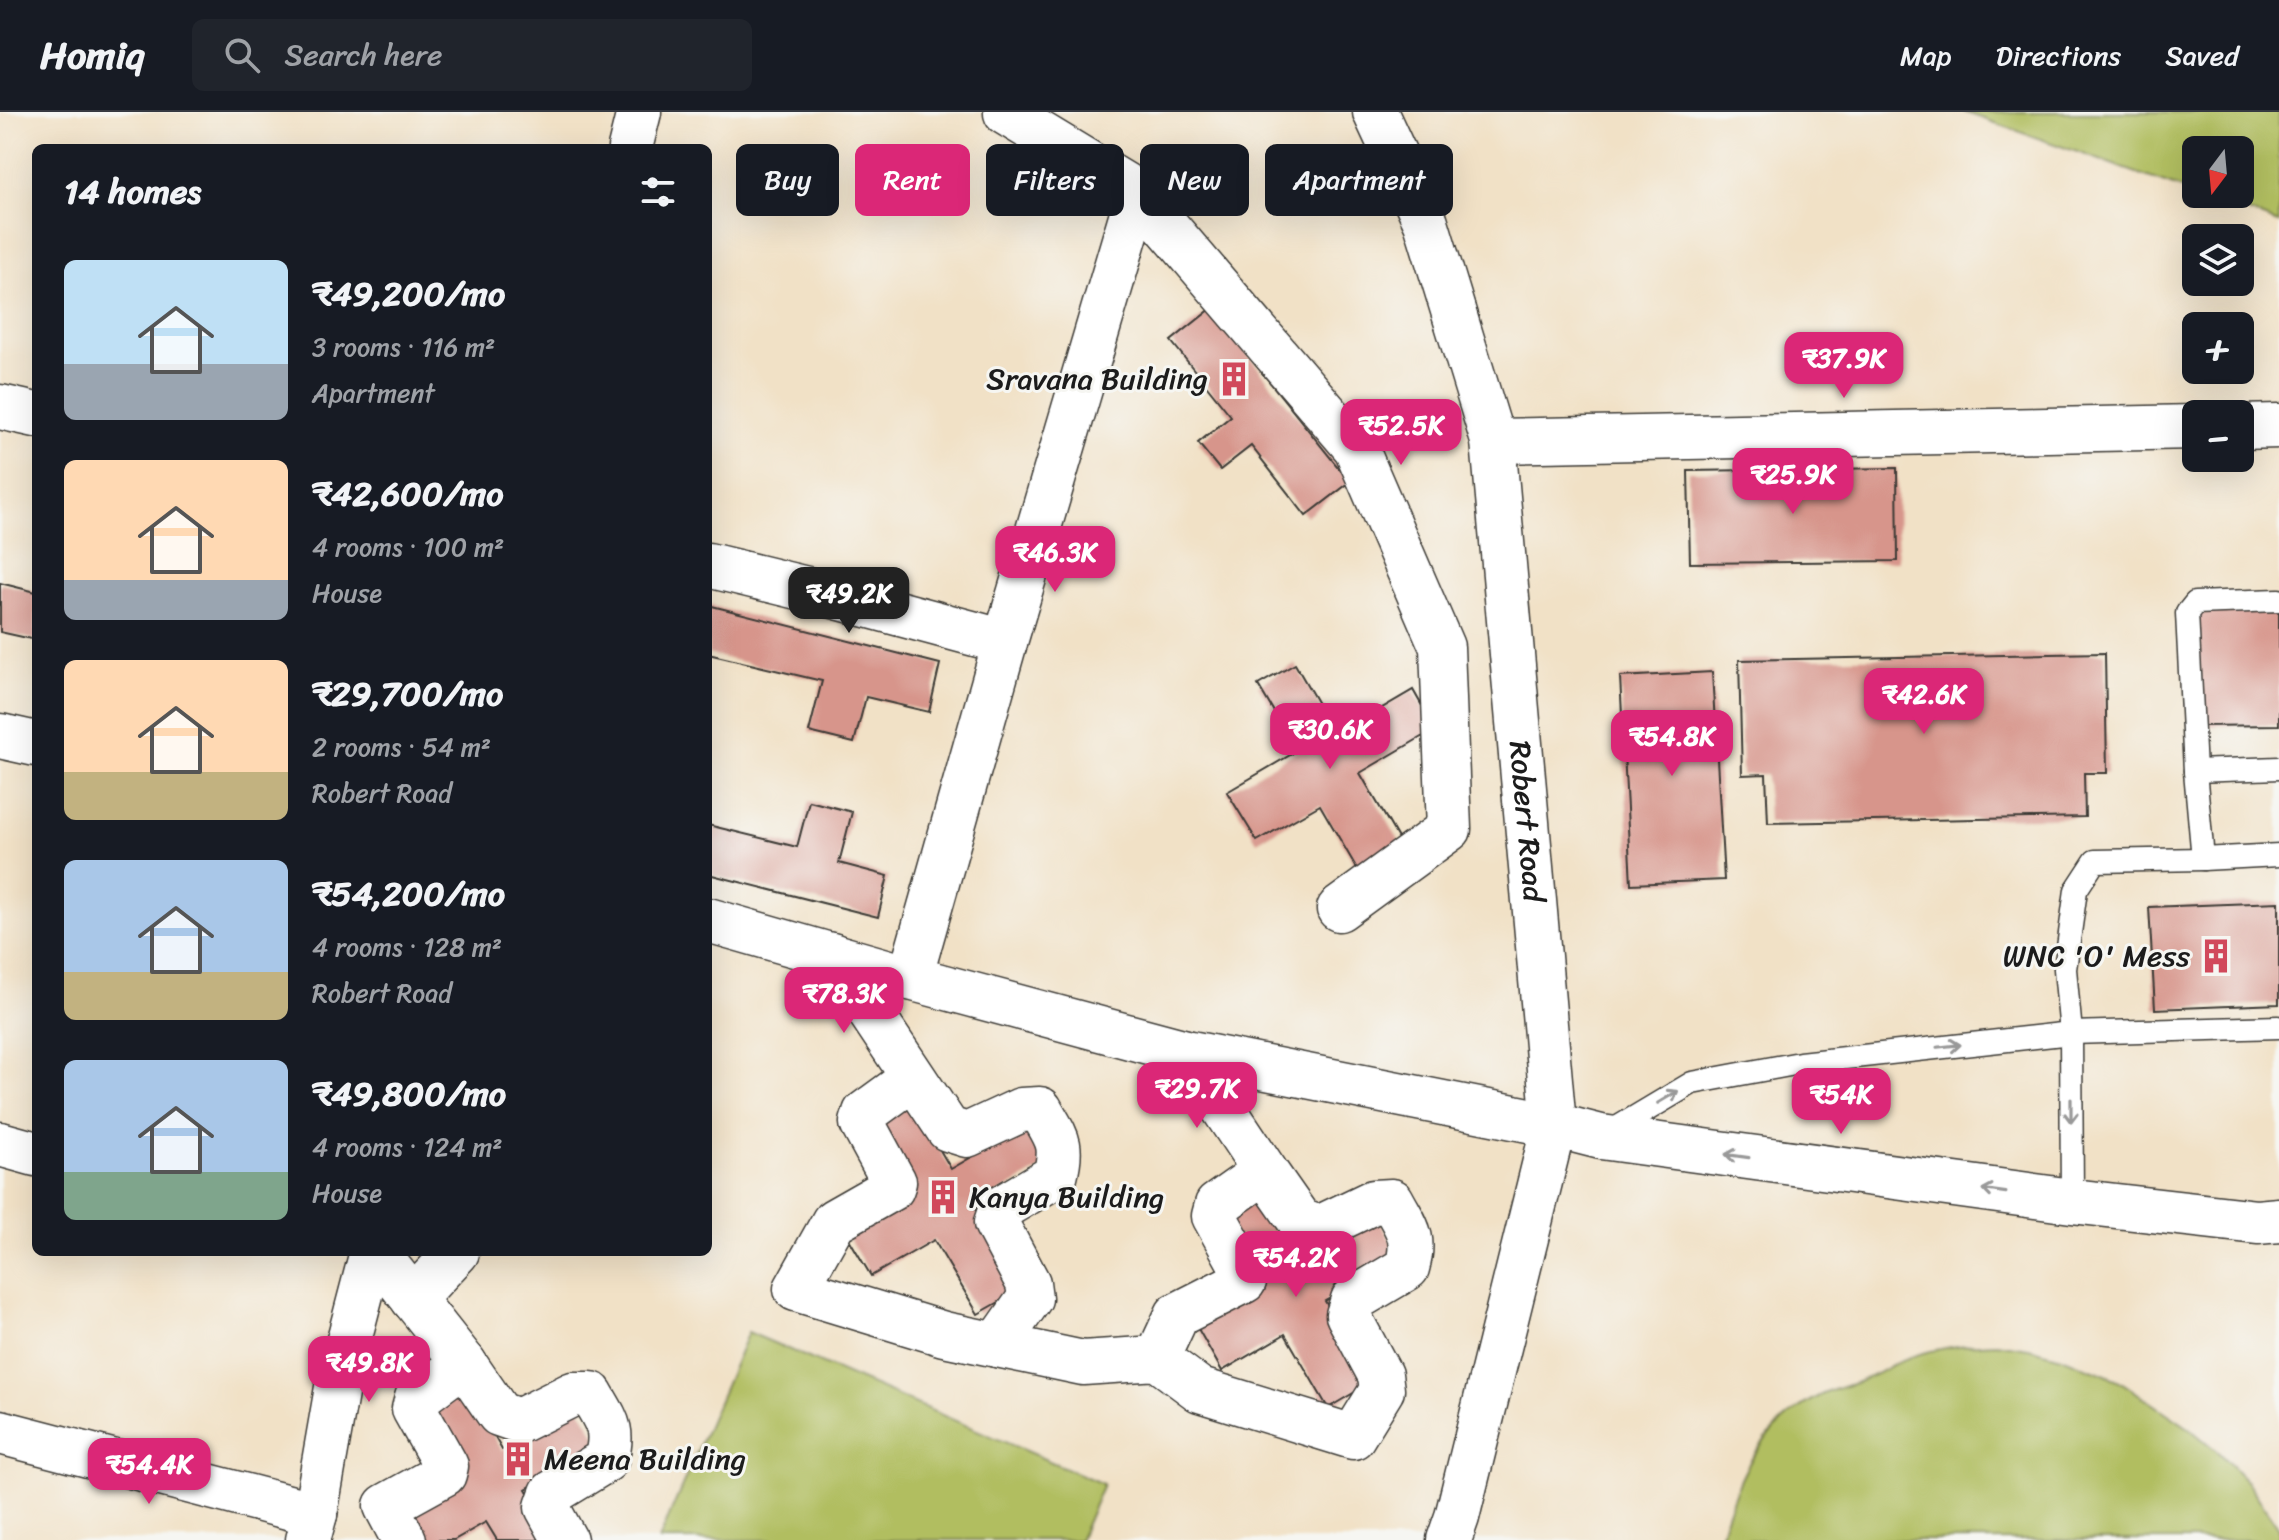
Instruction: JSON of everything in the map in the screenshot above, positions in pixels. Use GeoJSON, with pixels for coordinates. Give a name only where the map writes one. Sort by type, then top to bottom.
{"type":"FeatureCollection","features":[{"type":"Feature","properties":{"kind":"street"},"geometry":{"type":"LineString","coordinates":[[631,144],[639,112]]}},
{"type":"Feature","properties":{"kind":"street","name":"Robert Road"},"geometry":{"type":"LineString","coordinates":[[1375,112],[1426,222],[1493,441],[1554,1125],[1449,1540]]}},
{"type":"Feature","properties":{"kind":"street"},"geometry":{"type":"LineString","coordinates":[[1006,113],[1138,193],[1356,448],[1442,647],[1449,829],[1339,909]]}},
{"type":"Feature","properties":{"kind":"street"},"geometry":{"type":"LineString","coordinates":[[910,978],[1005,642],[1138,193]]}},
{"type":"Feature","properties":{"kind":"street"},"geometry":{"type":"LineString","coordinates":[[0,407],[32,414]]}},
{"type":"Feature","properties":{"kind":"street"},"geometry":{"type":"LineString","coordinates":[[2254,427],[2279,426]]}},
{"type":"Feature","properties":{"kind":"street"},"geometry":{"type":"LineString","coordinates":[[1493,441],[2182,427]]}},
{"type":"Feature","properties":{"kind":"street"},"geometry":{"type":"LineString","coordinates":[[712,566],[1005,642]]}},
{"type":"Feature","properties":{"kind":"street"},"geometry":{"type":"LineString","coordinates":[[0,736],[32,743]]}},
{"type":"Feature","properties":{"kind":"street"},"geometry":{"type":"LineString","coordinates":[[712,921],[1186,1052],[1601,1137],[2072,1201],[2257,1222],[2279,1220]]}},
{"type":"Feature","properties":{"kind":"street"},"geometry":{"type":"LineString","coordinates":[[832,955],[948,1129],[967,1135],[1021,1110],[1040,1109],[1060,1145],[1055,1176],[1001,1208],[996,1223],[1028,1283],[1030,1298],[997,1345]]}},
{"type":"Feature","properties":{"kind":"street"},"geometry":{"type":"LineString","coordinates":[[913,1078],[865,1113],[862,1123],[894,1182],[892,1188],[834,1221],[796,1289],[944,1334],[1083,1363],[1157,1358],[1200,1390],[1353,1437],[1382,1390],[1380,1375],[1348,1315],[1353,1300],[1407,1268],[1411,1237],[1392,1201],[1373,1202],[1319,1228],[1300,1221],[1186,1052]]}},
{"type":"Feature","properties":{"kind":"street"},"geometry":{"type":"LineString","coordinates":[[0,1144],[32,1153]]}},
{"type":"Feature","properties":{"kind":"street"},"geometry":{"type":"LineString","coordinates":[[1157,1358],[1177,1315],[1244,1281],[1246,1274],[1214,1216],[1217,1205],[1265,1171]]}},
{"type":"Feature","properties":{"kind":"street"},"geometry":{"type":"LineString","coordinates":[[0,1432],[312,1527],[338,1382],[373,1256]]}},
{"type":"Feature","properties":{"kind":"street"},"geometry":{"type":"LineString","coordinates":[[377,1256],[464,1363],[499,1414],[519,1421],[573,1394],[591,1394],[611,1430],[610,1447],[606,1460],[552,1493],[547,1507],[565,1540]]}},
{"type":"Feature","properties":{"kind":"street"},"geometry":{"type":"LineString","coordinates":[[413,1299],[453,1256]]}},
{"type":"Feature","properties":{"kind":"street"},"geometry":{"type":"LineString","coordinates":[[404,1540],[386,1506],[444,1474],[446,1466],[414,1409],[417,1398],[464,1363]]}},
{"type":"Feature","properties":{"kind":"lane"},"geometry":{"type":"LineString","coordinates":[[2203,859],[2187,613],[2195,603],[2279,600]]}},
{"type":"Feature","properties":{"kind":"lane"},"geometry":{"type":"LineString","coordinates":[[2195,771],[2279,768]]}},
{"type":"Feature","properties":{"kind":"lane"},"geometry":{"type":"LineString","coordinates":[[2072,1201],[2071,1033],[2065,969],[2076,890],[2095,861],[2279,855]]}},
{"type":"Feature","properties":{"kind":"lane"},"geometry":{"type":"LineString","coordinates":[[1601,1137],[1692,1083],[1800,1063],[2071,1033],[2279,1027]]}},
{"type":"Feature","properties":{"kind":"green space"},"geometry":{"type":"Polygon","coordinates":[[[1964,112],[2279,112],[2279,223],[2237,208],[2254,208],[2254,136],[2182,136],[2182,189],[1964,112]]]}},
{"type":"Feature","properties":{"kind":"green space"},"geometry":{"type":"Polygon","coordinates":[[[748,1332],[1103,1484],[1079,1540],[659,1540],[748,1332]]]}},
{"type":"Feature","properties":{"kind":"green space"},"geometry":{"type":"Polygon","coordinates":[[[1996,1343],[2062,1357],[2118,1380],[2189,1428],[2248,1483],[2279,1528],[2279,1540],[1719,1540],[1734,1496],[1754,1456],[1781,1422],[1800,1408],[1821,1395],[1923,1353],[1971,1344],[1996,1343]]]}},
{"type":"Feature","properties":{"kind":"building","name":"Sravana Building"},"geometry":{"type":"Polygon","coordinates":[[[1211,309],[1350,482],[1306,516],[1251,446],[1220,470],[1198,443],[1231,416],[1171,341],[1211,309]]]}},
{"type":"Feature","properties":{"kind":"building"},"geometry":{"type":"Polygon","coordinates":[[[1897,468],[1898,561],[1690,563],[1688,471],[1897,468]]]}},
{"type":"Feature","properties":{"kind":"building"},"geometry":{"type":"Polygon","coordinates":[[[0,583],[32,591],[32,639],[0,632],[0,583]]]}},
{"type":"Feature","properties":{"kind":"building"},"geometry":{"type":"Polygon","coordinates":[[[712,606],[940,664],[929,712],[866,697],[854,743],[809,732],[822,681],[712,655],[712,606]]]}},
{"type":"Feature","properties":{"kind":"building"},"geometry":{"type":"Polygon","coordinates":[[[2279,611],[2279,725],[2199,726],[2197,612],[2279,611]]]}},
{"type":"Feature","properties":{"kind":"building"},"geometry":{"type":"Polygon","coordinates":[[[2105,653],[2107,773],[2084,773],[2085,817],[1768,823],[1766,774],[1742,775],[1739,660],[2105,653]]]}},
{"type":"Feature","properties":{"kind":"building"},"geometry":{"type":"Polygon","coordinates":[[[1295,664],[1336,735],[1413,690],[1435,729],[1360,773],[1407,854],[1363,879],[1320,805],[1257,841],[1227,792],[1297,751],[1258,685],[1295,664]]]}},
{"type":"Feature","properties":{"kind":"building"},"geometry":{"type":"Polygon","coordinates":[[[1712,672],[1724,880],[1631,884],[1620,677],[1712,672]]]}},
{"type":"Feature","properties":{"kind":"building"},"geometry":{"type":"Polygon","coordinates":[[[809,801],[852,812],[839,863],[888,876],[878,917],[712,875],[712,826],[797,847],[809,801]]]}},
{"type":"Feature","properties":{"kind":"building","name":"WNC 'O' Mess"},"geometry":{"type":"Polygon","coordinates":[[[2279,902],[2279,1004],[2155,1009],[2149,907],[2279,902]]]}},
{"type":"Feature","properties":{"kind":"building","name":"Kanya Building"},"geometry":{"type":"Polygon","coordinates":[[[910,1099],[951,1169],[1027,1125],[1050,1164],[974,1207],[1022,1289],[978,1314],[934,1240],[871,1276],[842,1227],[912,1187],[873,1120],[910,1099]]]}},
{"type":"Feature","properties":{"kind":"building"},"geometry":{"type":"Polygon","coordinates":[[[1260,1192],[1301,1263],[1378,1219],[1401,1258],[1325,1301],[1372,1382],[1328,1408],[1285,1334],[1222,1371],[1193,1320],[1262,1281],[1223,1214],[1260,1192]]]}},
{"type":"Feature","properties":{"kind":"building","name":"Meena Building"},"geometry":{"type":"Polygon","coordinates":[[[462,1380],[502,1450],[579,1407],[602,1446],[526,1489],[555,1540],[497,1540],[486,1522],[454,1540],[412,1540],[394,1508],[463,1468],[425,1402],[462,1380]]]}},
{"type":"Feature","properties":{"kind":"place","name":"Sravana Building"},"geometry":{"type":"Point","coordinates":[1234,379]}},
{"type":"Feature","properties":{"kind":"place","name":"WNC 'O' Mess"},"geometry":{"type":"Point","coordinates":[2216,956]}},
{"type":"Feature","properties":{"kind":"place","name":"Kanya Building"},"geometry":{"type":"Point","coordinates":[943,1197]}},
{"type":"Feature","properties":{"kind":"place","name":"Meena Building"},"geometry":{"type":"Point","coordinates":[518,1459]}}]}
